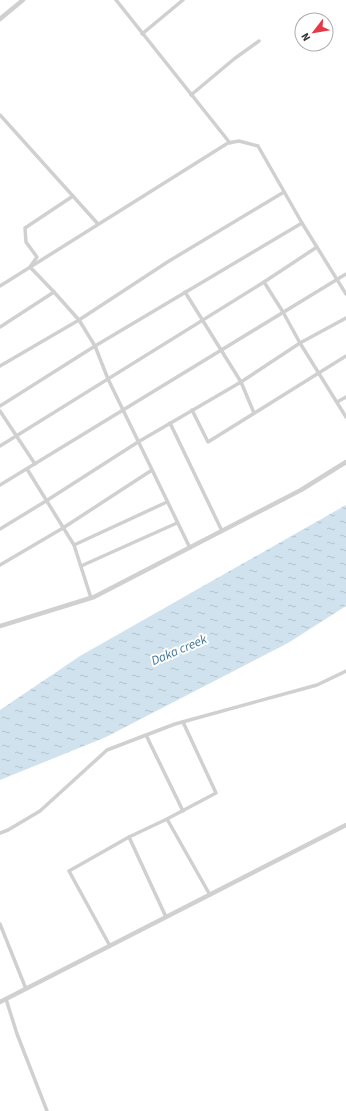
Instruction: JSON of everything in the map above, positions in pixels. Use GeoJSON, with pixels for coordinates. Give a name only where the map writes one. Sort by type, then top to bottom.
{"type":"FeatureCollection","features":[{"type":"Feature","properties":{"kind":"street"},"geometry":{"type":"LineString","coordinates":[[0,19],[23,0]]}},
{"type":"Feature","properties":{"kind":"street"},"geometry":{"type":"LineString","coordinates":[[116,0],[230,143]]}},
{"type":"Feature","properties":{"kind":"street"},"geometry":{"type":"LineString","coordinates":[[142,34],[184,0]]}},
{"type":"Feature","properties":{"kind":"street"},"geometry":{"type":"LineString","coordinates":[[191,95],[259,41]]}},
{"type":"Feature","properties":{"kind":"street"},"geometry":{"type":"LineString","coordinates":[[0,114],[98,224]]}},
{"type":"Feature","properties":{"kind":"street"},"geometry":{"type":"LineString","coordinates":[[0,286],[230,143],[239,141],[258,146],[302,223],[346,294]]}},
{"type":"Feature","properties":{"kind":"street"},"geometry":{"type":"LineString","coordinates":[[0,366],[79,320],[169,261],[284,192]]}},
{"type":"Feature","properties":{"kind":"street"},"geometry":{"type":"LineString","coordinates":[[30,267],[38,257],[26,242],[25,228],[73,196]]}},
{"type":"Feature","properties":{"kind":"street"},"geometry":{"type":"LineString","coordinates":[[0,406],[96,346],[302,223]]}},
{"type":"Feature","properties":{"kind":"street"},"geometry":{"type":"LineString","coordinates":[[0,446],[17,437],[108,378],[264,282],[317,247]]}},
{"type":"Feature","properties":{"kind":"street"},"geometry":{"type":"LineString","coordinates":[[30,267],[79,320],[96,346],[108,378],[190,548]]}},
{"type":"Feature","properties":{"kind":"street"},"geometry":{"type":"LineString","coordinates":[[0,485],[346,274]]}},
{"type":"Feature","properties":{"kind":"street"},"geometry":{"type":"LineString","coordinates":[[264,282],[346,418]]}},
{"type":"Feature","properties":{"kind":"street"},"geometry":{"type":"LineString","coordinates":[[0,327],[54,292]]}},
{"type":"Feature","properties":{"kind":"street"},"geometry":{"type":"LineString","coordinates":[[186,292],[220,350],[241,382],[254,413]]}},
{"type":"Feature","properties":{"kind":"street"},"geometry":{"type":"LineString","coordinates":[[0,529],[46,502],[138,442],[241,382],[300,343],[346,318]]}},
{"type":"Feature","properties":{"kind":"street"},"geometry":{"type":"LineString","coordinates":[[192,410],[208,442],[346,356]]}},
{"type":"Feature","properties":{"kind":"street"},"geometry":{"type":"LineString","coordinates":[[337,402],[346,397]]}},
{"type":"Feature","properties":{"kind":"street"},"geometry":{"type":"LineString","coordinates":[[0,411],[35,464]]}},
{"type":"Feature","properties":{"kind":"street"},"geometry":{"type":"LineString","coordinates":[[170,423],[222,531]]}},
{"type":"Feature","properties":{"kind":"street"},"geometry":{"type":"LineString","coordinates":[[0,626],[91,598],[301,490],[346,462]]}},
{"type":"Feature","properties":{"kind":"street"},"geometry":{"type":"LineString","coordinates":[[27,469],[74,545],[91,598]]}},
{"type":"Feature","properties":{"kind":"street"},"geometry":{"type":"LineString","coordinates":[[0,566],[63,528],[152,470]]}},
{"type":"Feature","properties":{"kind":"street"},"geometry":{"type":"LineString","coordinates":[[74,545],[167,502]]}},
{"type":"Feature","properties":{"kind":"street"},"geometry":{"type":"LineString","coordinates":[[81,566],[178,523]]}},
{"type":"Feature","properties":{"kind":"street"},"geometry":{"type":"LineString","coordinates":[[0,833],[8,830],[40,811],[107,750],[183,722],[317,685],[346,671]]}},
{"type":"Feature","properties":{"kind":"street"},"geometry":{"type":"LineString","coordinates":[[110,946],[69,871],[129,837],[216,793],[183,722]]}},
{"type":"Feature","properties":{"kind":"street"},"geometry":{"type":"LineString","coordinates":[[146,735],[183,811]]}},
{"type":"Feature","properties":{"kind":"street"},"geometry":{"type":"LineString","coordinates":[[167,819],[210,895]]}},
{"type":"Feature","properties":{"kind":"street"},"geometry":{"type":"LineString","coordinates":[[0,1002],[346,825]]}},
{"type":"Feature","properties":{"kind":"street"},"geometry":{"type":"LineString","coordinates":[[129,837],[166,917]]}},
{"type":"Feature","properties":{"kind":"street"},"geometry":{"type":"LineString","coordinates":[[0,924],[26,989]]}},
{"type":"Feature","properties":{"kind":"street"},"geometry":{"type":"LineString","coordinates":[[6,999],[17,1034],[47,1111]]}},
{"type":"Feature","properties":{"kind":"water","name":"Daka creek"},"geometry":{"type":"Polygon","coordinates":[[[346,505],[346,606],[288,643],[106,737],[0,780],[0,710],[80,656],[346,505]]]}}]}
